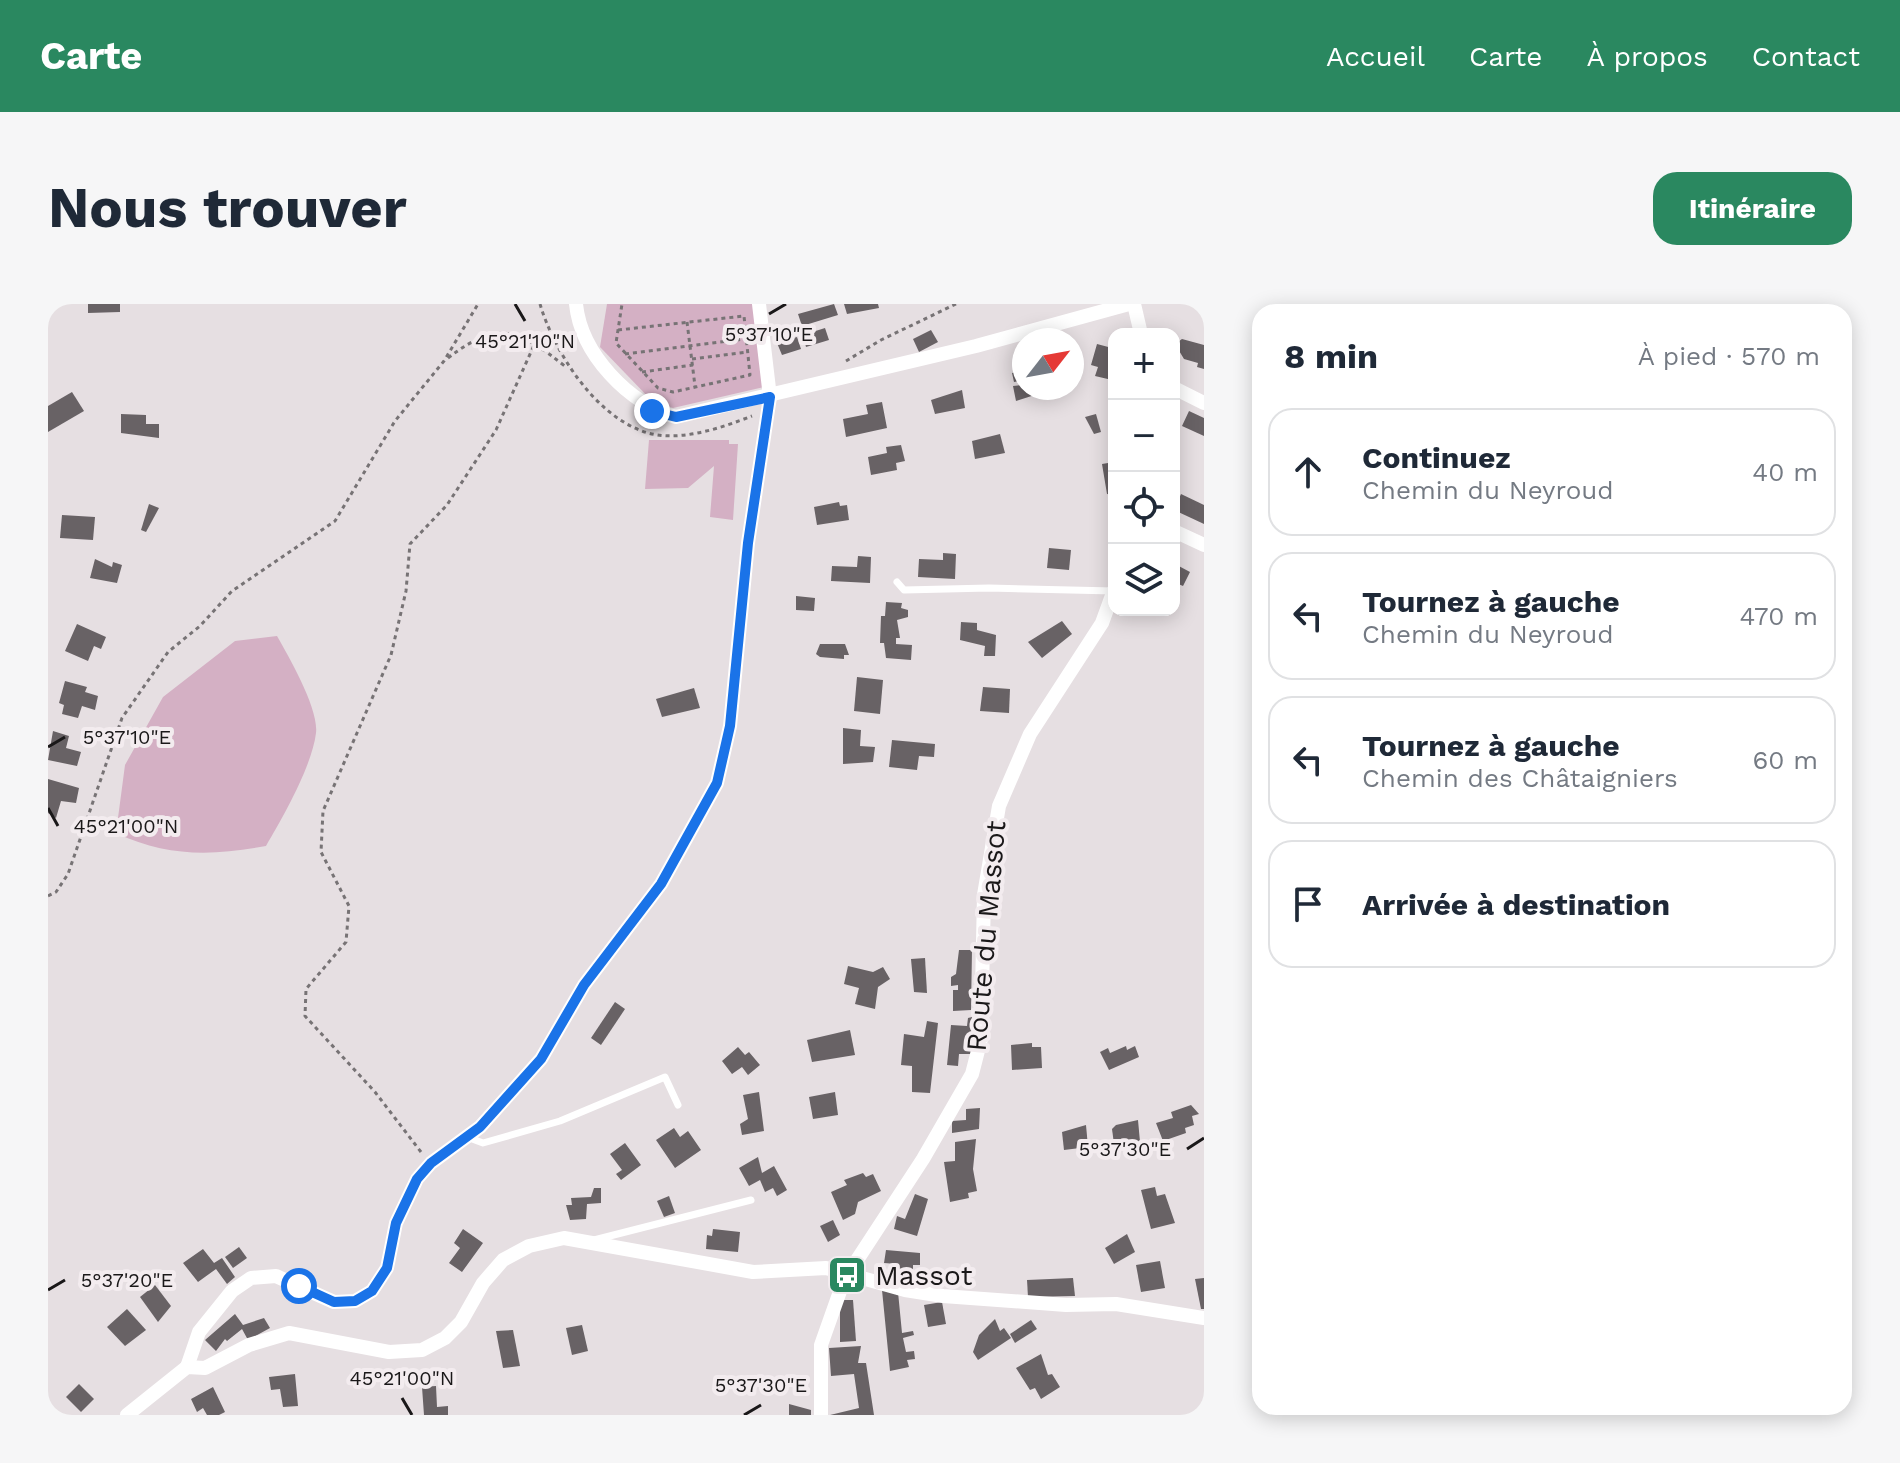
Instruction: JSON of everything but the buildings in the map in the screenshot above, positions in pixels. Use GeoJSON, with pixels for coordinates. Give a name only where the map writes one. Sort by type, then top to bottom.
{"type":"FeatureCollection","features":[{"type":"Feature","properties":{"kind":"street"},"geometry":{"type":"LineString","coordinates":[[576,304],[577,319],[589,349],[652,411],[676,417],[770,397],[1132,304],[1139,328]]}},
{"type":"Feature","properties":{"kind":"street"},"geometry":{"type":"LineString","coordinates":[[127,1415],[187,1367],[199,1332],[232,1291],[251,1278],[276,1276],[334,1302],[355,1301],[372,1291],[387,1268],[396,1223],[417,1179],[431,1163],[480,1127],[541,1059],[584,985],[661,884],[717,783],[730,726],[748,543],[770,397],[759,304]]}},
{"type":"Feature","properties":{"kind":"street"},"geometry":{"type":"LineString","coordinates":[[1180,391],[1204,403]]}},
{"type":"Feature","properties":{"kind":"street"},"geometry":{"type":"LineString","coordinates":[[1180,534],[1204,545]]}},
{"type":"Feature","properties":{"kind":"street","name":"Route du Massot"},"geometry":{"type":"LineString","coordinates":[[821,1415],[821,1345],[831,1310],[847,1275],[915,1172],[972,1074],[981,1039],[984,895],[999,806],[1030,734],[1102,623],[1108,607]]}},
{"type":"Feature","properties":{"kind":"street"},"geometry":{"type":"LineString","coordinates":[[187,1367],[205,1368],[249,1345],[289,1333],[389,1352],[422,1350],[445,1338],[461,1322],[483,1283],[503,1260],[529,1246],[564,1238],[753,1272],[826,1268],[943,1296],[1066,1305],[1116,1304],[1204,1318]]}},
{"type":"Feature","properties":{"kind":"street"},"geometry":{"type":"LineString","coordinates":[[145,1415],[163,1386]]}},
{"type":"Feature","properties":{"kind":"lane"},"geometry":{"type":"LineString","coordinates":[[897,582],[904,590],[1108,591]]}},
{"type":"Feature","properties":{"kind":"lane"},"geometry":{"type":"LineString","coordinates":[[467,1137],[483,1143],[560,1121],[665,1077],[678,1105]]}},
{"type":"Feature","properties":{"kind":"lane"},"geometry":{"type":"LineString","coordinates":[[588,1243],[751,1200]]}},
{"type":"Feature","properties":{"kind":"path"},"geometry":{"type":"LineString","coordinates":[[48,896],[56,892],[68,874],[122,718],[168,652],[200,626],[232,591],[335,521],[395,421],[444,361],[478,304]]}},
{"type":"Feature","properties":{"kind":"path"},"geometry":{"type":"LineString","coordinates":[[618,330],[744,316],[750,375],[673,392],[658,388],[616,343],[618,330],[622,304]]}},
{"type":"Feature","properties":{"kind":"path"},"geometry":{"type":"LineString","coordinates":[[846,361],[881,340],[956,304]]}},
{"type":"Feature","properties":{"kind":"path"},"geometry":{"type":"LineString","coordinates":[[687,322],[696,387]]}},
{"type":"Feature","properties":{"kind":"path"},"geometry":{"type":"LineString","coordinates":[[444,361],[476,336],[510,333],[535,343],[569,369]]}},
{"type":"Feature","properties":{"kind":"path"},"geometry":{"type":"LineString","coordinates":[[625,354],[746,339]]}},
{"type":"Feature","properties":{"kind":"path"},"geometry":{"type":"LineString","coordinates":[[431,1163],[375,1092],[305,1016],[306,989],[346,942],[349,906],[321,852],[323,811],[391,655],[406,591],[410,544],[447,505],[496,430],[535,343]]}},
{"type":"Feature","properties":{"kind":"path"},"geometry":{"type":"LineString","coordinates":[[692,359],[747,352]]}},
{"type":"Feature","properties":{"kind":"path"},"geometry":{"type":"LineString","coordinates":[[642,372],[693,365]]}},
{"type":"Feature","properties":{"kind":"shaded area"},"geometry":{"type":"Polygon","coordinates":[[[607,304],[757,304],[764,387],[673,408],[652,401],[600,347],[607,304]]]}},
{"type":"Feature","properties":{"kind":"shaded area"},"geometry":{"type":"Polygon","coordinates":[[[649,440],[729,440],[729,444],[738,444],[733,520],[710,517],[714,466],[688,488],[645,489],[649,440]]]}},
{"type":"Feature","properties":{"kind":"shaded area"},"geometry":{"type":"Polygon","coordinates":[[[277,636],[308,697],[316,733],[303,776],[266,846],[227,852],[190,852],[153,847],[116,833],[125,765],[163,697],[235,641],[277,636]]]}},
{"type":"Feature","properties":{"kind":"place","name":"Massot"},"geometry":{"type":"Point","coordinates":[847,1275]}},
{"type":"Feature","properties":{"kind":"route"},"geometry":{"type":"LineString","coordinates":[[299,1286],[334,1302],[355,1301],[372,1291],[387,1268],[396,1223],[417,1179],[431,1163],[480,1127],[541,1059],[584,985],[661,884],[717,783],[730,726],[748,543],[770,397],[676,417],[652,411]]}}]}
